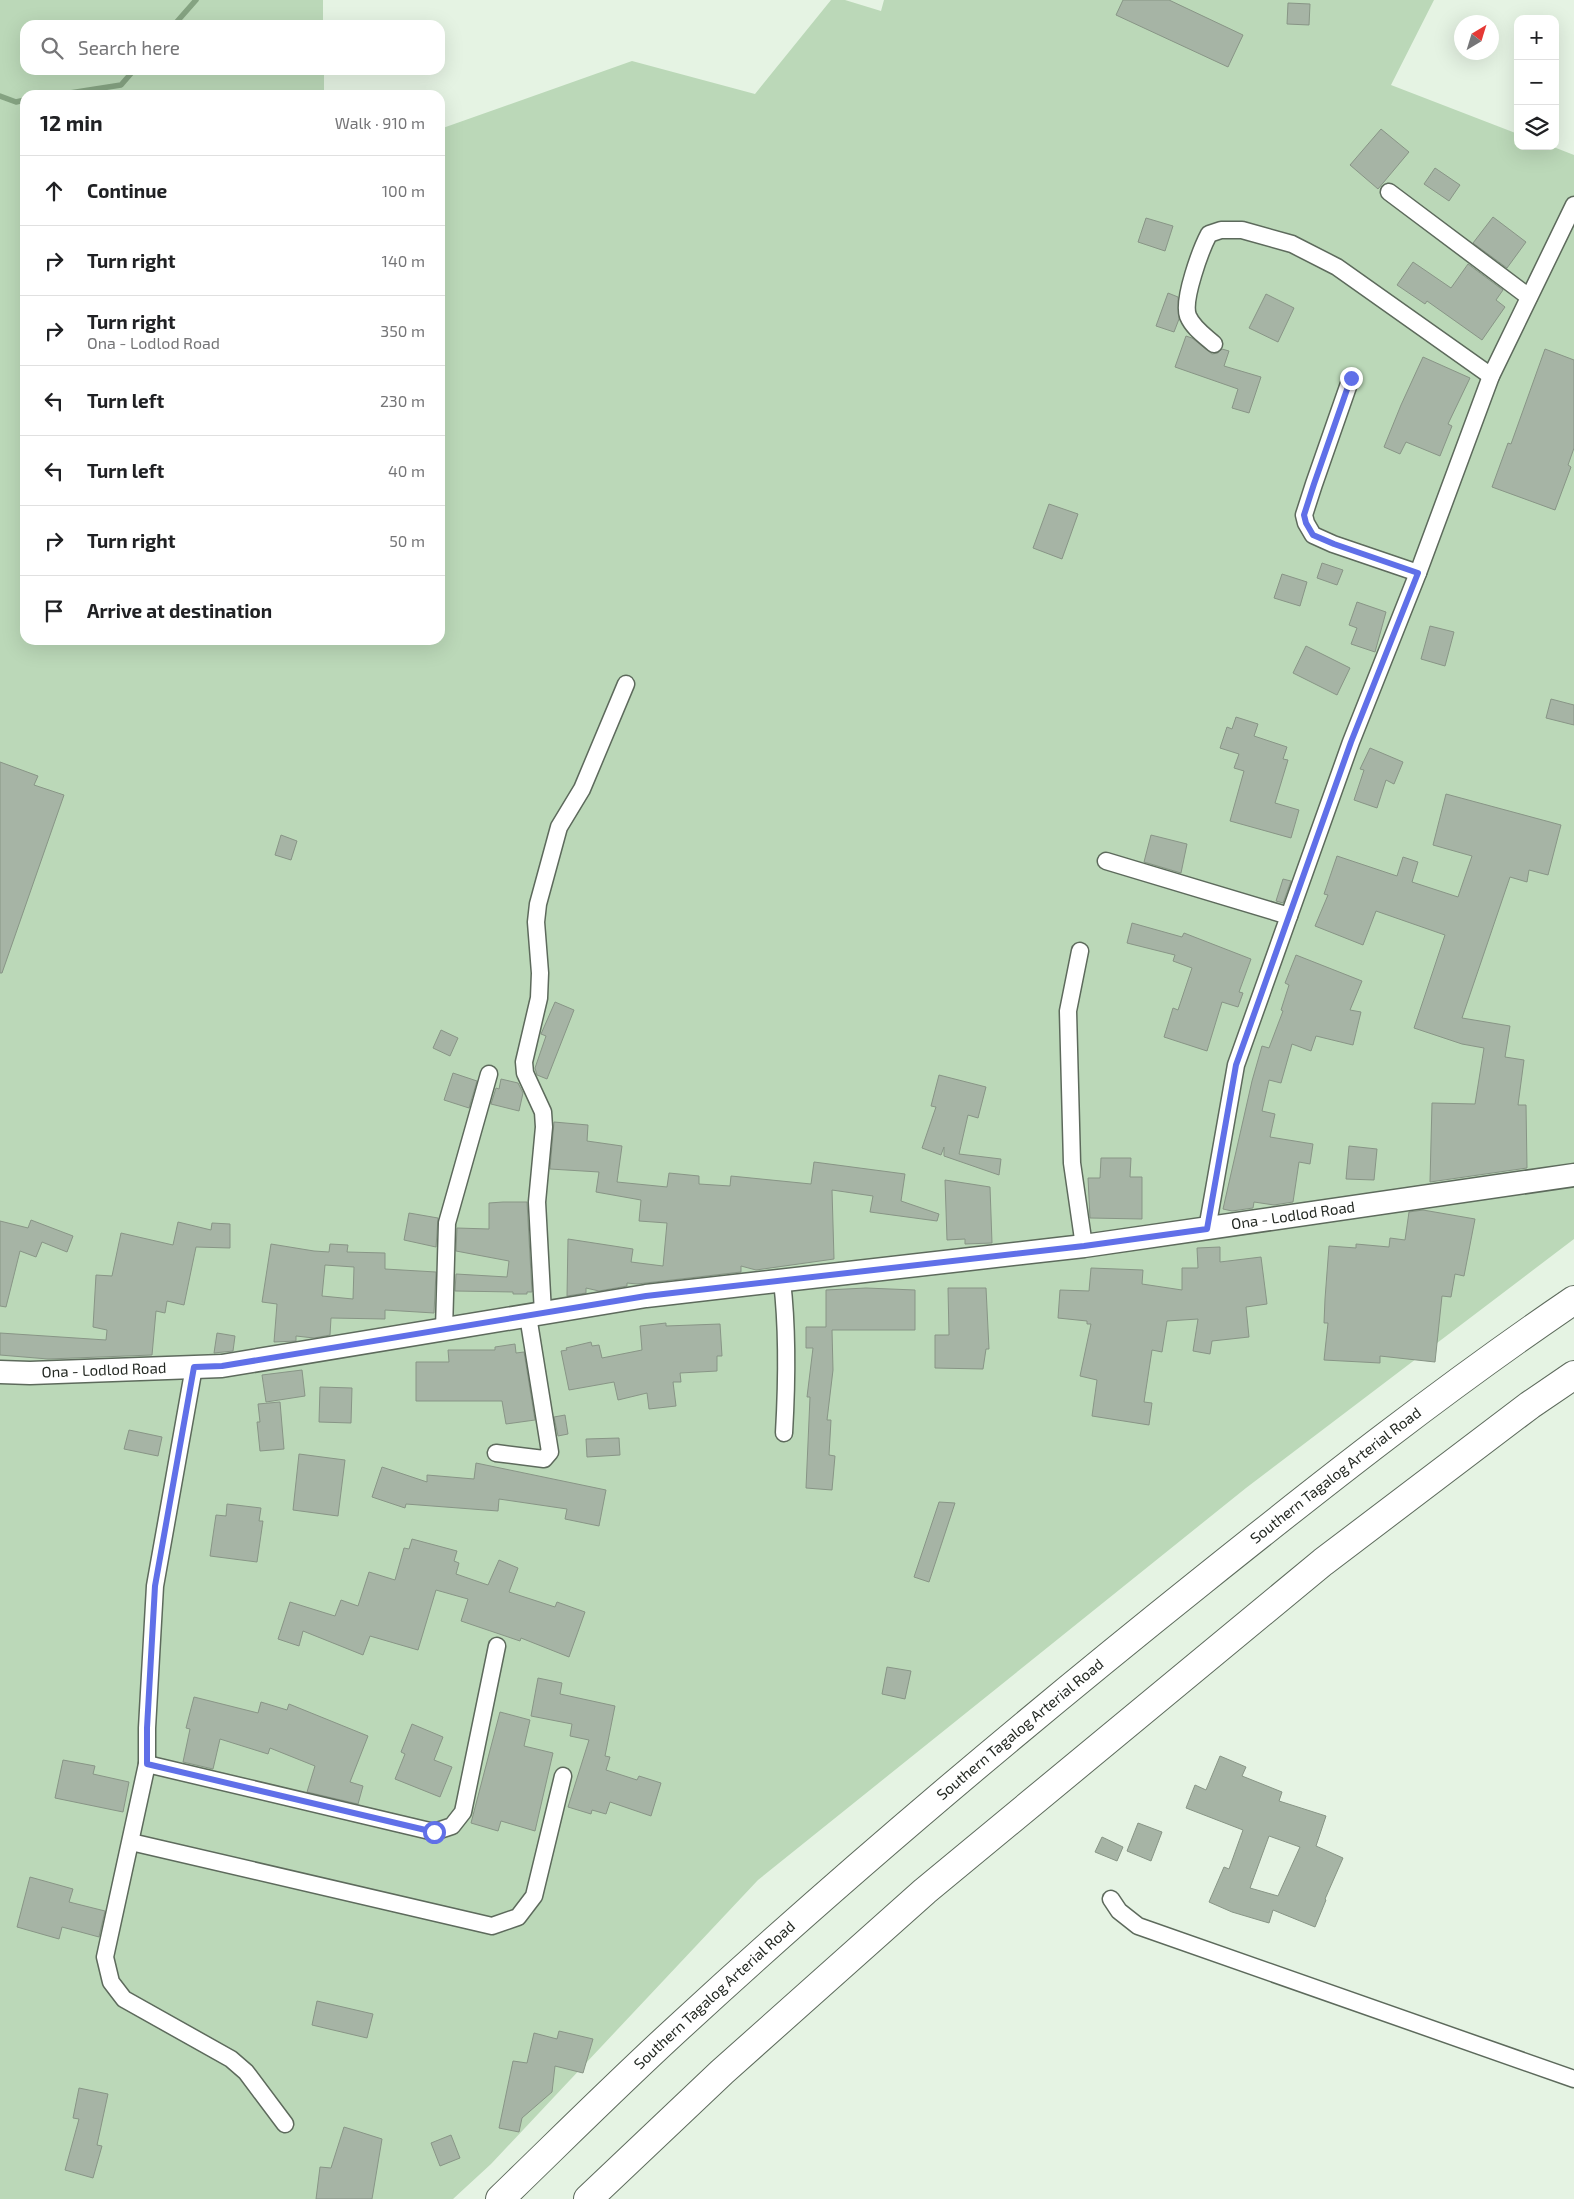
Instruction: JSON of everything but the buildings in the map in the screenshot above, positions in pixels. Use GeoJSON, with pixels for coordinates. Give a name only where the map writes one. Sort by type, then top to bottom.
{"type":"FeatureCollection","features":[{"type":"Feature","properties":{"kind":"highway","name":"Southern Tagalog Arterial Road"},"geometry":{"type":"LineString","coordinates":[[500,2199],[684,2023],[882,1846],[1076,1682],[1294,1507],[1494,1354],[1574,1300]]}},
{"type":"Feature","properties":{"kind":"highway"},"geometry":{"type":"LineString","coordinates":[[588,2199],[722,2072],[925,1891],[1323,1562],[1530,1405],[1574,1375]]}},
{"type":"Feature","properties":{"kind":"main road","name":"Ona - Lodlod Road"},"geometry":{"type":"LineString","coordinates":[[0,1372],[30,1373],[222,1366],[646,1296],[1084,1246],[1574,1175]]}},
{"type":"Feature","properties":{"kind":"street"},"geometry":{"type":"LineString","coordinates":[[1389,192],[1529,297]]}},
{"type":"Feature","properties":{"kind":"street"},"geometry":{"type":"LineString","coordinates":[[1207,1229],[1236,1065],[1351,742],[1418,573],[1491,376],[1574,205]]}},
{"type":"Feature","properties":{"kind":"street"},"geometry":{"type":"LineString","coordinates":[[1214,344],[1194,327],[1188,316],[1186,306],[1201,250],[1208,234],[1221,230],[1242,230],[1292,244],[1337,267],[1491,376]]}},
{"type":"Feature","properties":{"kind":"street"},"geometry":{"type":"LineString","coordinates":[[1351,378],[1304,515],[1306,523],[1313,535],[1418,573]]}},
{"type":"Feature","properties":{"kind":"street"},"geometry":{"type":"LineString","coordinates":[[496,1453],[544,1459],[550,1452],[536,1314],[537,1202],[544,1127],[542,1112],[525,1073],[524,1062],[539,998],[540,973],[536,922],[538,904],[559,826],[582,790],[626,684]]}},
{"type":"Feature","properties":{"kind":"street"},"geometry":{"type":"LineString","coordinates":[[1106,861],[1289,916]]}},
{"type":"Feature","properties":{"kind":"street"},"geometry":{"type":"LineString","coordinates":[[1080,951],[1068,1011],[1068,1020],[1072,1163],[1084,1246]]}},
{"type":"Feature","properties":{"kind":"street"},"geometry":{"type":"LineString","coordinates":[[444,1330],[447,1223],[490,1074]]}},
{"type":"Feature","properties":{"kind":"street"},"geometry":{"type":"LineString","coordinates":[[782,1281],[788,1361],[784,1433]]}},
{"type":"Feature","properties":{"kind":"street"},"geometry":{"type":"LineString","coordinates":[[194,1367],[155,1586],[147,1728],[147,1764],[105,1957],[111,1982],[124,1999],[231,2060],[246,2072],[284,2124]]}},
{"type":"Feature","properties":{"kind":"street"},"geometry":{"type":"LineString","coordinates":[[147,1764],[434,1832],[452,1826],[462,1812],[497,1646]]}},
{"type":"Feature","properties":{"kind":"street"},"geometry":{"type":"LineString","coordinates":[[131,1842],[492,1926],[518,1917],[534,1896],[564,1776]]}},
{"type":"Feature","properties":{"kind":"street"},"geometry":{"type":"LineString","coordinates":[[1111,1899],[1119,1911],[1138,1926],[1251,1964],[1574,2079]]}},
{"type":"Feature","properties":{"kind":"green space"},"geometry":{"type":"Polygon","coordinates":[[[0,0],[323,0],[323,20],[20,20],[20,75],[324,75],[324,90],[20,90],[20,645],[445,645],[445,127],[632,61],[755,94],[831,0],[845,0],[881,11],[884,0],[1434,0],[1391,85],[1514,132],[1514,150],[1559,149],[1574,155],[1574,1239],[1246,1488],[758,1880],[491,2164],[453,2199],[0,2199],[0,0]]]}},
{"type":"Feature","properties":{"kind":"waterway"},"geometry":{"type":"LineString","coordinates":[[178,20],[196,0]]}},
{"type":"Feature","properties":{"kind":"waterway"},"geometry":{"type":"LineString","coordinates":[[89,90],[121,85],[130,75]]}},
{"type":"Feature","properties":{"kind":"waterway"},"geometry":{"type":"LineString","coordinates":[[0,96],[16,102],[20,101]]}},
{"type":"Feature","properties":{"kind":"route"},"geometry":{"type":"LineString","coordinates":[[434,1832],[147,1764],[147,1728],[155,1586],[194,1367],[222,1366],[646,1296],[1084,1246],[1207,1229],[1236,1065],[1351,742],[1418,573],[1313,535],[1306,523],[1304,515],[1351,378]]}}]}
